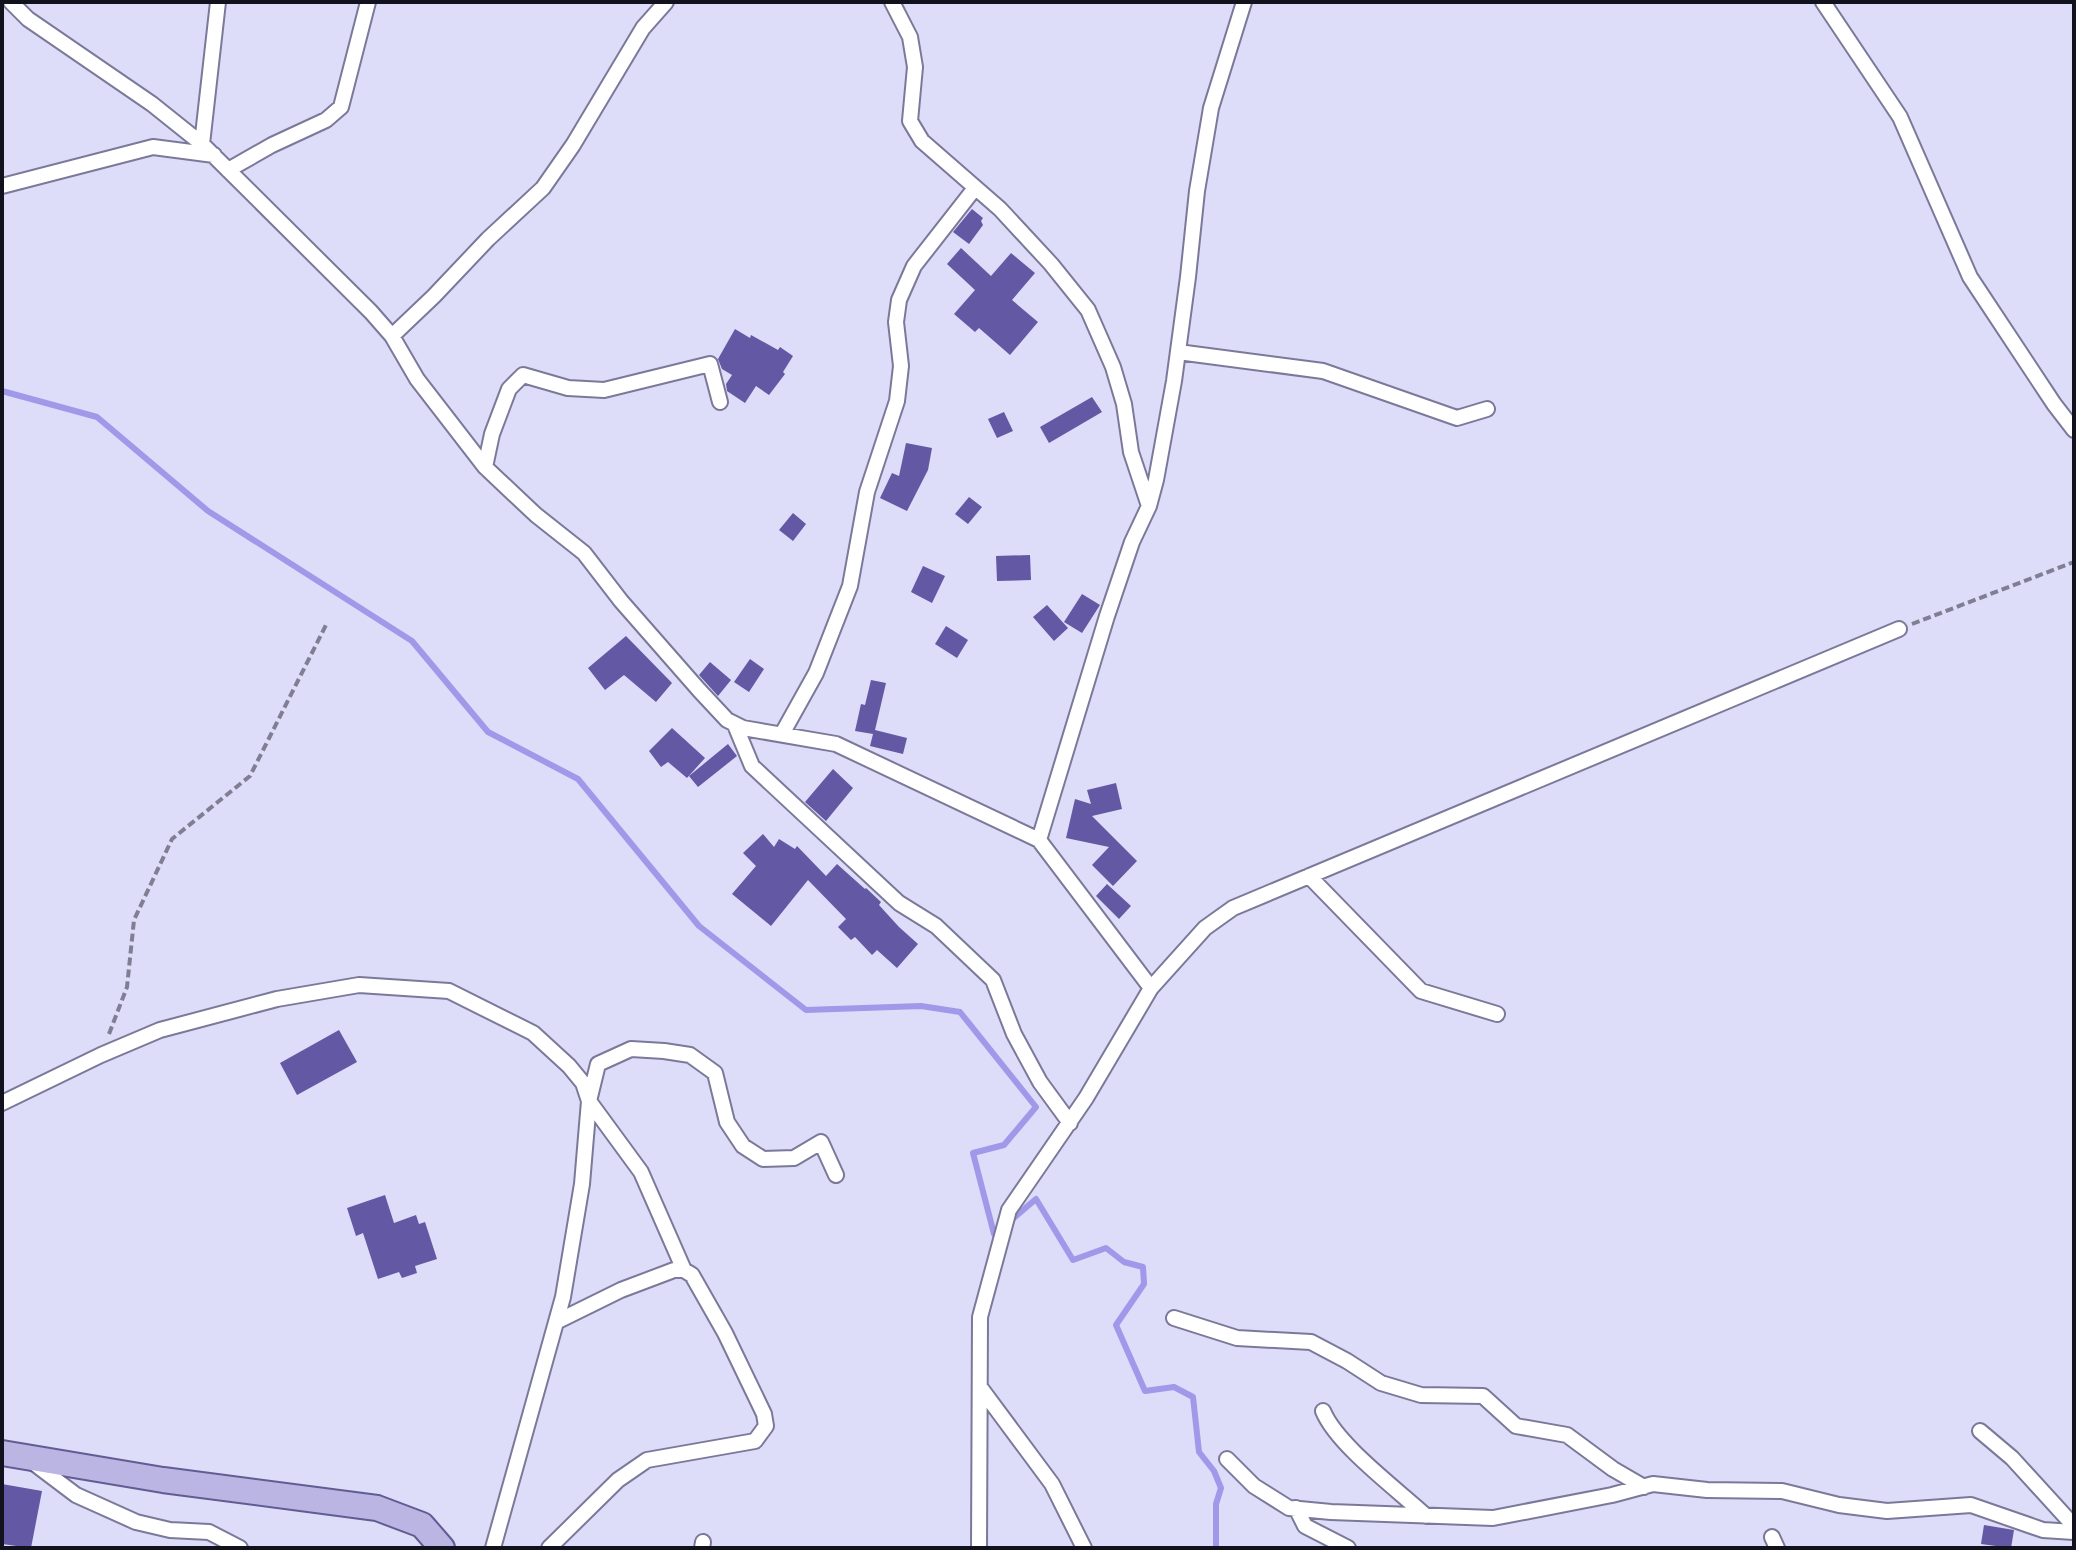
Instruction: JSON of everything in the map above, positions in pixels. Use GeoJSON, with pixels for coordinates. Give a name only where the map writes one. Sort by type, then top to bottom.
{"type":"FeatureCollection","features":[{"type":"Feature","properties":{"kind":"main road"},"geometry":{"type":"LineString","coordinates":[[13,1454],[163,1480],[377,1508],[422,1525],[442,1548]]}},
{"type":"Feature","properties":{"kind":"street"},"geometry":{"type":"LineString","coordinates":[[11,2],[28,19],[152,104],[202,144],[371,312],[392,336],[417,379],[485,467],[536,515],[584,553],[621,601],[699,690],[735,725],[752,766],[899,903],[936,926],[993,980],[1014,1034],[1040,1082],[1070,1123]]}},
{"type":"Feature","properties":{"kind":"street"},"geometry":{"type":"LineString","coordinates":[[202,144],[218,2]]}},
{"type":"Feature","properties":{"kind":"street"},"geometry":{"type":"LineString","coordinates":[[228,170],[326,120],[341,107],[368,2]]}},
{"type":"Feature","properties":{"kind":"street"},"geometry":{"type":"LineString","coordinates":[[392,336],[543,188],[573,145],[643,28],[666,2]]}},
{"type":"Feature","properties":{"kind":"street"},"geometry":{"type":"LineString","coordinates":[[892,2],[910,37],[915,67],[910,121],[922,141],[1000,209],[1088,310],[1113,367],[1124,404],[1131,452],[1149,506]]}},
{"type":"Feature","properties":{"kind":"street"},"geometry":{"type":"LineString","coordinates":[[1039,840],[1107,616],[1156,480],[1178,352],[1197,191],[1211,108],[1244,2]]}},
{"type":"Feature","properties":{"kind":"street"},"geometry":{"type":"LineString","coordinates":[[1823,2],[1900,117],[1970,277],[2074,430]]}},
{"type":"Feature","properties":{"kind":"street"},"geometry":{"type":"LineString","coordinates":[[2,186],[153,147],[214,155]]}},
{"type":"Feature","properties":{"kind":"street"},"geometry":{"type":"LineString","coordinates":[[782,734],[816,673],[850,586],[867,492],[897,401],[901,366],[896,322],[899,300],[914,266],[975,188]]}},
{"type":"Feature","properties":{"kind":"street"},"geometry":{"type":"LineString","coordinates":[[1178,352],[1323,371],[1457,418],[1487,409]]}},
{"type":"Feature","properties":{"kind":"street"},"geometry":{"type":"LineString","coordinates":[[485,467],[492,434],[509,389],[523,375],[568,388],[604,390],[710,364],[720,402]]}},
{"type":"Feature","properties":{"kind":"street"},"geometry":{"type":"LineString","coordinates":[[979,1548],[980,1317],[1009,1210],[1086,1098],[1151,988],[1205,928],[1233,908],[1899,629]]}},
{"type":"Feature","properties":{"kind":"street"},"geometry":{"type":"LineString","coordinates":[[735,725],[836,744],[1039,840],[1151,988]]}},
{"type":"Feature","properties":{"kind":"street"},"geometry":{"type":"LineString","coordinates":[[1309,876],[1421,991],[1497,1014]]}},
{"type":"Feature","properties":{"kind":"street"},"geometry":{"type":"LineString","coordinates":[[2,1103],[160,1030],[277,999],[359,985],[449,991],[533,1033],[576,1074],[583,1083],[589,1101],[641,1172],[684,1270]]}},
{"type":"Feature","properties":{"kind":"street"},"geometry":{"type":"LineString","coordinates":[[493,1548],[563,1297],[582,1184],[589,1101],[598,1064],[631,1049],[690,1055],[715,1073],[727,1122],[743,1146],[763,1159],[794,1158],[821,1142],[836,1175]]}},
{"type":"Feature","properties":{"kind":"street"},"geometry":{"type":"LineString","coordinates":[[549,1548],[618,1480],[647,1460],[755,1441],[766,1426],[764,1414],[725,1333],[692,1275],[684,1270],[674,1270],[621,1290],[556,1322]]}},
{"type":"Feature","properties":{"kind":"street"},"geometry":{"type":"LineString","coordinates":[[1174,1318],[1237,1338],[1311,1342],[1381,1383],[1421,1395],[1483,1396],[1516,1426],[1567,1435],[1613,1469],[1644,1487]]}},
{"type":"Feature","properties":{"kind":"street"},"geometry":{"type":"LineString","coordinates":[[980,1387],[1052,1484],[1084,1548]]}},
{"type":"Feature","properties":{"kind":"street"},"geometry":{"type":"LineString","coordinates":[[1323,1411],[1328,1423],[1356,1454],[1426,1516]]}},
{"type":"Feature","properties":{"kind":"street"},"geometry":{"type":"LineString","coordinates":[[1980,1431],[2012,1458],[2074,1529]]}},
{"type":"Feature","properties":{"kind":"street"},"geometry":{"type":"LineString","coordinates":[[13,1454],[76,1495],[136,1522],[170,1530],[209,1532],[240,1548]]}},
{"type":"Feature","properties":{"kind":"street"},"geometry":{"type":"LineString","coordinates":[[1227,1459],[1254,1486],[1289,1508],[1493,1518],[1653,1484],[1707,1490],[1782,1491],[1839,1505],[1887,1511],[1971,1505],[2043,1530],[2074,1529]]}},
{"type":"Feature","properties":{"kind":"street"},"geometry":{"type":"LineString","coordinates":[[1296,1508],[1305,1526],[1348,1548]]}},
{"type":"Feature","properties":{"kind":"path"},"geometry":{"type":"LineString","coordinates":[[1899,629],[2074,562]]}},
{"type":"Feature","properties":{"kind":"path"},"geometry":{"type":"LineString","coordinates":[[101,1055],[127,987],[134,920],[172,839],[250,776],[326,625]]}},
{"type":"Feature","properties":{"kind":"building"},"geometry":{"type":"Polygon","coordinates":[[[972,209],[983,218],[983,225],[969,244],[953,232],[972,209]]]}},
{"type":"Feature","properties":{"kind":"building"},"geometry":{"type":"Polygon","coordinates":[[[961,248],[991,276],[1011,253],[1035,273],[1012,300],[1038,322],[1010,355],[979,328],[975,332],[954,314],[975,290],[947,264],[961,248]]]}},
{"type":"Feature","properties":{"kind":"building"},"geometry":{"type":"Polygon","coordinates":[[[735,329],[778,350],[780,347],[793,356],[783,372],[785,374],[769,395],[756,386],[745,403],[727,391],[726,384],[732,375],[722,369],[718,359],[735,329]]]}},
{"type":"Feature","properties":{"kind":"building"},"geometry":{"type":"Polygon","coordinates":[[[1092,397],[1102,412],[1049,443],[1040,427],[1092,397]]]}},
{"type":"Feature","properties":{"kind":"building"},"geometry":{"type":"Polygon","coordinates":[[[1004,412],[1013,431],[997,438],[988,419],[1004,412]]]}},
{"type":"Feature","properties":{"kind":"building"},"geometry":{"type":"Polygon","coordinates":[[[906,443],[932,448],[928,470],[907,511],[880,498],[892,473],[899,476],[906,443]]]}},
{"type":"Feature","properties":{"kind":"building"},"geometry":{"type":"Polygon","coordinates":[[[969,497],[982,507],[968,524],[955,514],[969,497]]]}},
{"type":"Feature","properties":{"kind":"building"},"geometry":{"type":"Polygon","coordinates":[[[793,513],[806,524],[793,541],[779,530],[793,513]]]}},
{"type":"Feature","properties":{"kind":"building"},"geometry":{"type":"Polygon","coordinates":[[[1030,555],[1031,580],[997,581],[996,556],[1030,555]]]}},
{"type":"Feature","properties":{"kind":"building"},"geometry":{"type":"Polygon","coordinates":[[[923,566],[945,576],[932,603],[911,592],[923,566]]]}},
{"type":"Feature","properties":{"kind":"building"},"geometry":{"type":"Polygon","coordinates":[[[1082,594],[1100,605],[1082,633],[1064,622],[1082,594]]]}},
{"type":"Feature","properties":{"kind":"building"},"geometry":{"type":"Polygon","coordinates":[[[1047,605],[1068,628],[1054,641],[1033,617],[1047,605]]]}},
{"type":"Feature","properties":{"kind":"building"},"geometry":{"type":"Polygon","coordinates":[[[946,626],[968,640],[957,658],[935,644],[946,626]]]}},
{"type":"Feature","properties":{"kind":"building"},"geometry":{"type":"Polygon","coordinates":[[[626,636],[672,683],[656,702],[624,675],[605,690],[588,668],[626,636]]]}},
{"type":"Feature","properties":{"kind":"building"},"geometry":{"type":"Polygon","coordinates":[[[750,659],[764,669],[749,692],[734,682],[750,659]]]}},
{"type":"Feature","properties":{"kind":"building"},"geometry":{"type":"Polygon","coordinates":[[[710,662],[731,680],[718,696],[699,675],[710,662]]]}},
{"type":"Feature","properties":{"kind":"building"},"geometry":{"type":"Polygon","coordinates":[[[871,680],[886,683],[875,730],[907,738],[903,754],[870,746],[873,734],[855,731],[871,680]]]}},
{"type":"Feature","properties":{"kind":"building"},"geometry":{"type":"Polygon","coordinates":[[[672,728],[705,758],[687,778],[668,762],[661,767],[649,751],[672,728]]]}},
{"type":"Feature","properties":{"kind":"building"},"geometry":{"type":"Polygon","coordinates":[[[728,744],[737,756],[698,787],[689,776],[728,744]]]}},
{"type":"Feature","properties":{"kind":"building"},"geometry":{"type":"Polygon","coordinates":[[[833,769],[853,788],[826,821],[805,802],[833,769]]]}},
{"type":"Feature","properties":{"kind":"building"},"geometry":{"type":"Polygon","coordinates":[[[1116,783],[1122,809],[1092,816],[1137,861],[1113,886],[1092,865],[1109,847],[1066,838],[1075,799],[1091,804],[1087,790],[1116,783]]]}},
{"type":"Feature","properties":{"kind":"building"},"geometry":{"type":"Polygon","coordinates":[[[763,834],[774,847],[779,839],[795,849],[797,846],[826,876],[837,864],[881,902],[879,905],[918,944],[897,968],[877,950],[872,955],[855,937],[851,940],[838,927],[846,919],[808,880],[771,926],[732,894],[756,866],[743,853],[763,834]]]}},
{"type":"Feature","properties":{"kind":"building"},"geometry":{"type":"Polygon","coordinates":[[[1107,884],[1131,906],[1119,919],[1096,896],[1107,884]]]}},
{"type":"Feature","properties":{"kind":"building"},"geometry":{"type":"Polygon","coordinates":[[[339,1030],[357,1062],[297,1095],[280,1063],[339,1030]]]}},
{"type":"Feature","properties":{"kind":"building"},"geometry":{"type":"Polygon","coordinates":[[[385,1195],[394,1223],[416,1215],[419,1224],[425,1222],[437,1259],[415,1266],[417,1273],[402,1278],[399,1272],[378,1279],[363,1233],[356,1236],[347,1208],[385,1195]]]}},
{"type":"Feature","properties":{"kind":"building"},"geometry":{"type":"Polygon","coordinates":[[[2,1484],[42,1491],[31,1548],[2,1544],[2,1484]]]}},
{"type":"Feature","properties":{"kind":"building"},"geometry":{"type":"Polygon","coordinates":[[[1984,1525],[2014,1530],[2011,1548],[1981,1544],[1984,1525]]]}},
{"type":"Feature","properties":{"kind":"waterway"},"geometry":{"type":"LineString","coordinates":[[2,391],[97,417],[208,511],[412,641],[488,732],[578,779],[699,926],[806,1010],[921,1006],[960,1012],[1036,1107],[1004,1145],[973,1153],[994,1234],[1000,1229]]}},
{"type":"Feature","properties":{"kind":"waterway"},"geometry":{"type":"LineString","coordinates":[[1009,1222],[1036,1199],[1073,1260],[1106,1248],[1124,1262],[1143,1267],[1144,1284],[1116,1325],[1145,1391],[1174,1387],[1193,1397],[1199,1452],[1214,1471],[1221,1488],[1216,1504],[1216,1548]]}}]}
